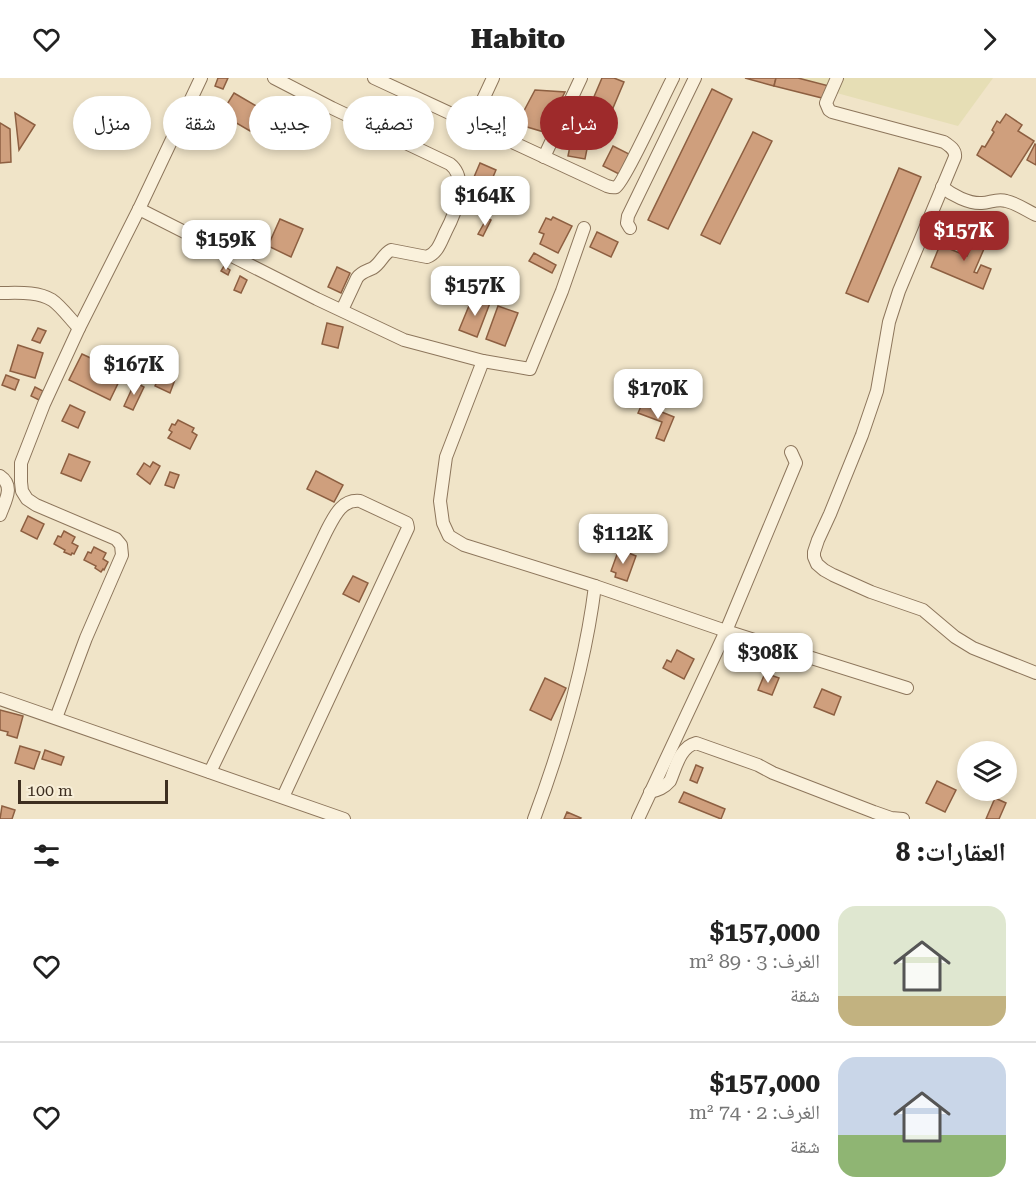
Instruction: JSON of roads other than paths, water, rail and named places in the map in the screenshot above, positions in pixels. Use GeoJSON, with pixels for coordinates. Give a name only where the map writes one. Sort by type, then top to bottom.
{"type":"FeatureCollection","features":[{"type":"Feature","properties":{"kind":"street"},"geometry":{"type":"LineString","coordinates":[[56,718],[86,638],[122,555],[121,545],[116,539],[27,499],[22,491],[21,463],[44,404],[79,328],[201,78]]}},
{"type":"Feature","properties":{"kind":"street"},"geometry":{"type":"LineString","coordinates":[[274,78],[450,164],[457,172],[458,204],[438,249],[426,257],[391,250],[387,252],[374,267],[360,274],[342,310]]}},
{"type":"Feature","properties":{"kind":"street"},"geometry":{"type":"LineString","coordinates":[[374,78],[446,111]]}},
{"type":"Feature","properties":{"kind":"street"},"geometry":{"type":"LineString","coordinates":[[484,96],[492,78]]}},
{"type":"Feature","properties":{"kind":"street"},"geometry":{"type":"LineString","coordinates":[[544,157],[581,78]]}},
{"type":"Feature","properties":{"kind":"street"},"geometry":{"type":"LineString","coordinates":[[528,149],[615,188],[628,170],[673,78]]}},
{"type":"Feature","properties":{"kind":"street"},"geometry":{"type":"LineString","coordinates":[[630,228],[627,223],[628,216],[695,78]]}},
{"type":"Feature","properties":{"kind":"street"},"geometry":{"type":"LineString","coordinates":[[837,78],[826,103],[829,110],[944,142],[955,150],[955,157],[899,291],[889,322],[877,391],[862,435],[818,540],[814,557],[824,570],[833,575],[923,610],[955,637],[973,648],[1036,673]]}},
{"type":"Feature","properties":{"kind":"street"},"geometry":{"type":"LineString","coordinates":[[942,187],[952,195],[972,202],[980,204],[999,200],[1007,201],[1036,215]]}},
{"type":"Feature","properties":{"kind":"street"},"geometry":{"type":"LineString","coordinates":[[139,209],[404,340],[483,361],[530,369],[562,291],[584,228]]}},
{"type":"Feature","properties":{"kind":"street"},"geometry":{"type":"LineString","coordinates":[[0,293],[26,293],[52,300],[79,328]]}},
{"type":"Feature","properties":{"kind":"street"},"geometry":{"type":"LineString","coordinates":[[483,361],[446,457],[440,501],[443,523],[449,536],[464,545],[907,688]]}},
{"type":"Feature","properties":{"kind":"street"},"geometry":{"type":"LineString","coordinates":[[638,819],[726,631],[796,463],[791,452]]}},
{"type":"Feature","properties":{"kind":"street"},"geometry":{"type":"LineString","coordinates":[[0,476],[7,481],[8,485],[8,494],[0,515]]}},
{"type":"Feature","properties":{"kind":"street"},"geometry":{"type":"LineString","coordinates":[[210,772],[336,513],[348,502],[360,501],[407,523],[408,528],[283,798]]}},
{"type":"Feature","properties":{"kind":"street"},"geometry":{"type":"LineString","coordinates":[[534,819],[558,749],[579,672],[595,586]]}},
{"type":"Feature","properties":{"kind":"street"},"geometry":{"type":"LineString","coordinates":[[0,699],[345,819]]}},
{"type":"Feature","properties":{"kind":"street"},"geometry":{"type":"LineString","coordinates":[[650,792],[663,788],[670,781],[686,748],[696,743],[758,765],[874,812],[891,818],[903,819]]}}]}
